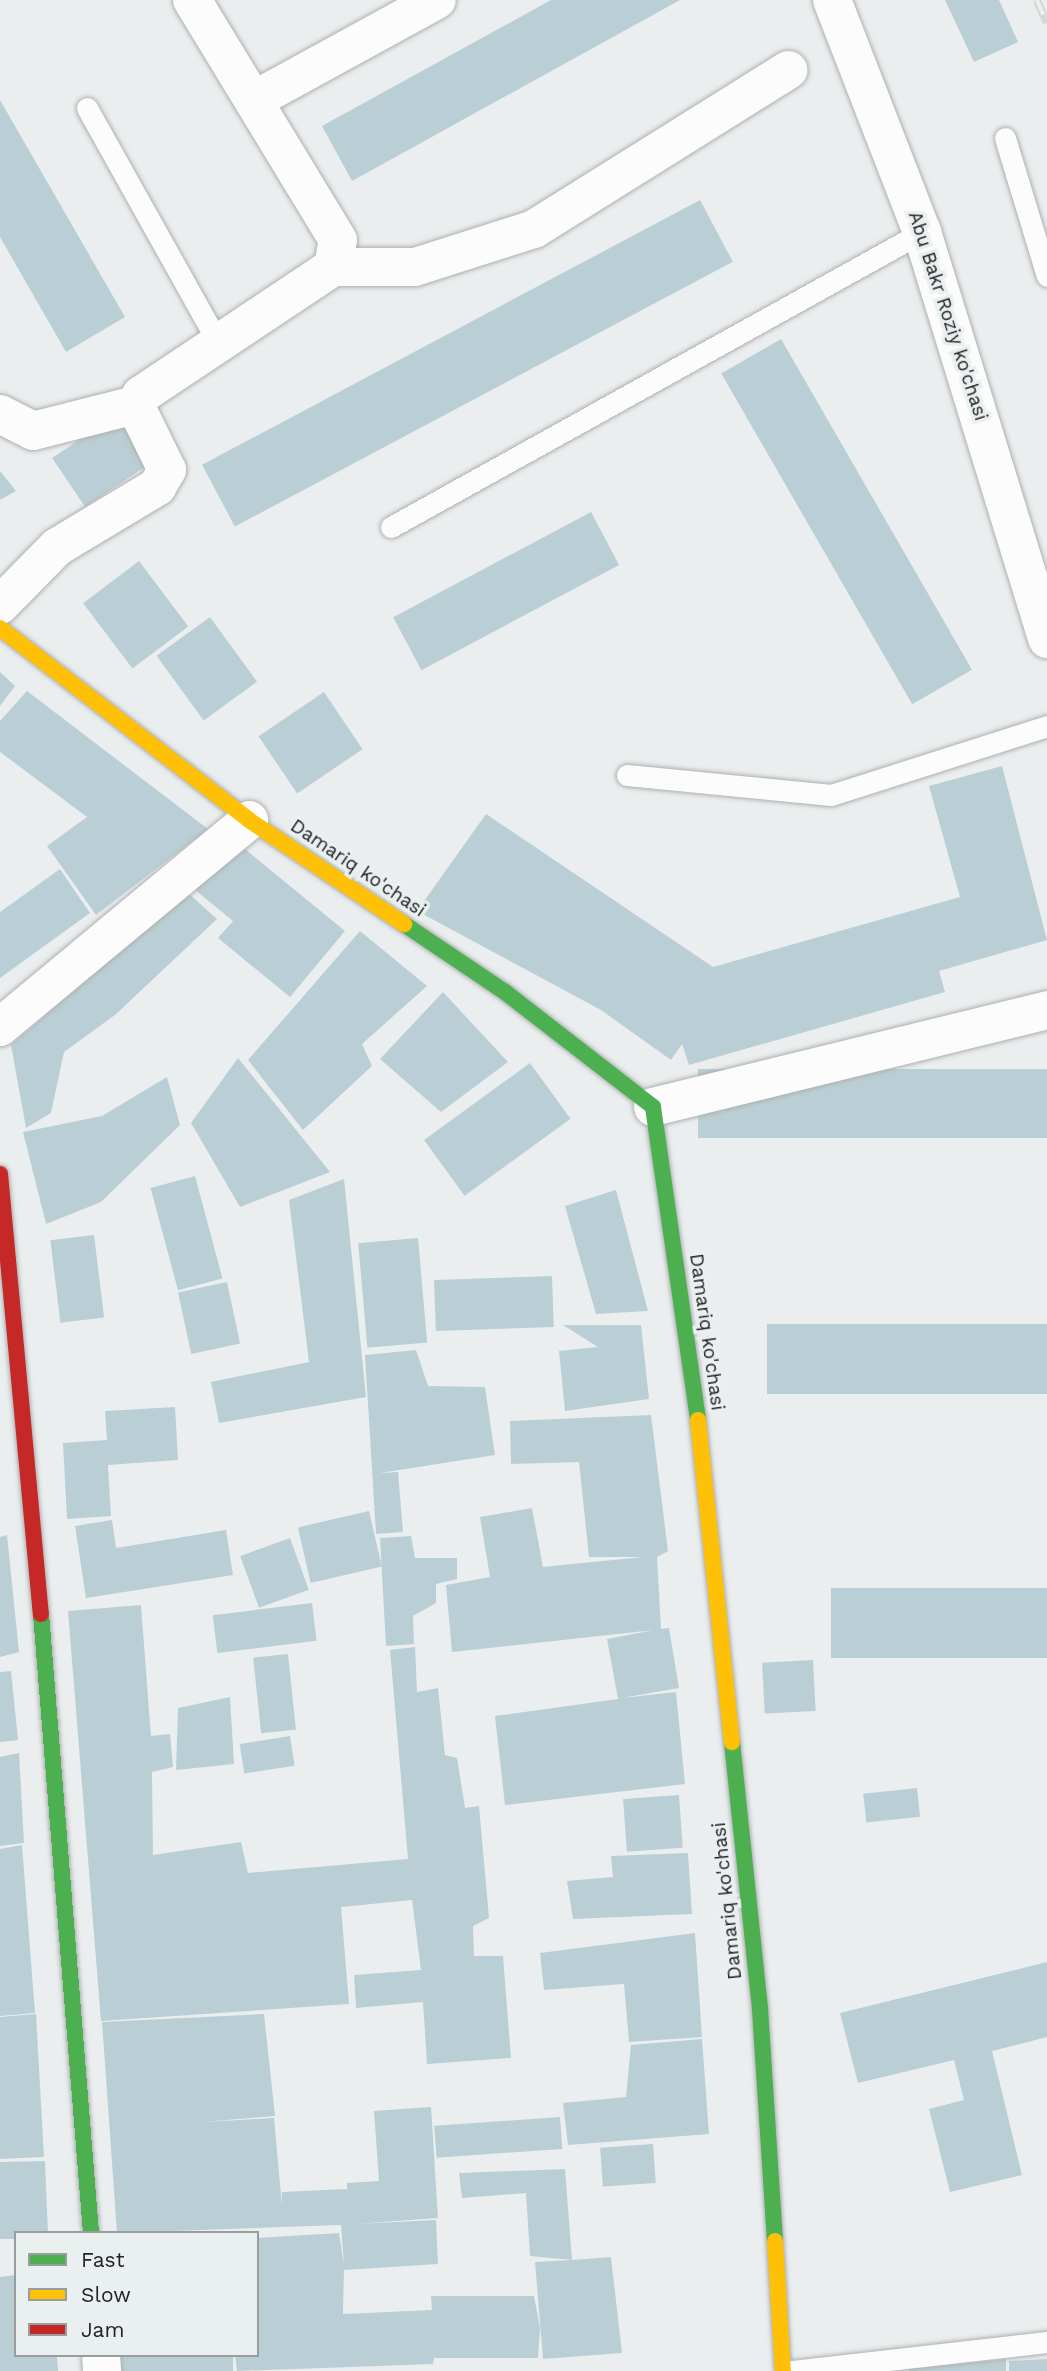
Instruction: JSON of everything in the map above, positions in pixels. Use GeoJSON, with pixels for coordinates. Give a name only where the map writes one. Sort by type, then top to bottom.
{"type":"FeatureCollection","features":[{"type":"Feature","properties":{"kind":"street"},"geometry":{"type":"LineString","coordinates":[[192,0],[256,99],[338,240],[333,267]]}},
{"type":"Feature","properties":{"kind":"street"},"geometry":{"type":"LineString","coordinates":[[256,99],[437,0]]}},
{"type":"Feature","properties":{"kind":"street","name":"Abu Bakr Roziy ko'chasi"},"geometry":{"type":"LineString","coordinates":[[832,0],[922,232],[1047,639]]}},
{"type":"Feature","properties":{"kind":"street"},"geometry":{"type":"LineString","coordinates":[[0,414],[33,431],[135,405],[141,395],[333,267],[415,267],[534,229],[788,70]]}},
{"type":"Feature","properties":{"kind":"street"},"geometry":{"type":"LineString","coordinates":[[0,605],[57,547],[157,487],[167,471],[135,405]]}},
{"type":"Feature","properties":{"kind":"street","name":"Damariq ko'chasi"},"geometry":{"type":"LineString","coordinates":[[0,628],[249,820],[505,992],[653,1107],[693,1371],[755,1968],[783,2371]]}},
{"type":"Feature","properties":{"kind":"street"},"geometry":{"type":"LineString","coordinates":[[0,1027],[249,820]]}},
{"type":"Feature","properties":{"kind":"street"},"geometry":{"type":"LineString","coordinates":[[653,1107],[1047,1010]]}},
{"type":"Feature","properties":{"kind":"street"},"geometry":{"type":"LineString","coordinates":[[0,1174],[25,1409],[91,2231]]}},
{"type":"Feature","properties":{"kind":"lane"},"geometry":{"type":"LineString","coordinates":[[87,108],[219,344]]}},
{"type":"Feature","properties":{"kind":"lane"},"geometry":{"type":"LineString","coordinates":[[1005,138],[1047,276]]}},
{"type":"Feature","properties":{"kind":"lane"},"geometry":{"type":"LineString","coordinates":[[391,527],[922,232]]}},
{"type":"Feature","properties":{"kind":"lane"},"geometry":{"type":"LineString","coordinates":[[627,775],[831,795],[1047,726]]}},
{"type":"Feature","properties":{"kind":"lane"},"geometry":{"type":"LineString","coordinates":[[792,2371],[1047,2342]]}},
{"type":"Feature","properties":{"kind":"building"},"geometry":{"type":"Polygon","coordinates":[[[551,0],[680,0],[352,181],[322,126],[551,0]]]}},
{"type":"Feature","properties":{"kind":"building"},"geometry":{"type":"Polygon","coordinates":[[[945,0],[999,0],[1018,42],[974,62],[945,0]]]}},
{"type":"Feature","properties":{"kind":"building"},"geometry":{"type":"Polygon","coordinates":[[[0,100],[125,317],[66,352],[0,237],[0,100]]]}},
{"type":"Feature","properties":{"kind":"building"},"geometry":{"type":"Polygon","coordinates":[[[700,200],[733,262],[235,527],[202,465],[700,200]]]}},
{"type":"Feature","properties":{"kind":"building"},"geometry":{"type":"Polygon","coordinates":[[[781,339],[972,670],[912,704],[721,374],[781,339]]]}},
{"type":"Feature","properties":{"kind":"building"},"geometry":{"type":"Polygon","coordinates":[[[116,415],[149,464],[85,507],[52,458],[116,415]]]}},
{"type":"Feature","properties":{"kind":"building"},"geometry":{"type":"Polygon","coordinates":[[[0,471],[16,491],[0,500],[0,471]]]}},
{"type":"Feature","properties":{"kind":"building"},"geometry":{"type":"Polygon","coordinates":[[[591,512],[619,565],[421,670],[393,617],[591,512]]]}},
{"type":"Feature","properties":{"kind":"building"},"geometry":{"type":"Polygon","coordinates":[[[139,561],[188,626],[132,669],[83,603],[139,561]]]}},
{"type":"Feature","properties":{"kind":"building"},"geometry":{"type":"Polygon","coordinates":[[[210,617],[257,682],[204,721],[157,656],[210,617]]]}},
{"type":"Feature","properties":{"kind":"building"},"geometry":{"type":"Polygon","coordinates":[[[0,672],[15,686],[0,706],[0,672]]]}},
{"type":"Feature","properties":{"kind":"building"},"geometry":{"type":"Polygon","coordinates":[[[27,691],[208,829],[96,915],[47,846],[87,817],[0,752],[0,721],[27,691]]]}},
{"type":"Feature","properties":{"kind":"building"},"geometry":{"type":"Polygon","coordinates":[[[324,692],[363,749],[297,793],[259,736],[324,692]]]}},
{"type":"Feature","properties":{"kind":"building"},"geometry":{"type":"Polygon","coordinates":[[[1002,766],[1047,940],[939,971],[945,992],[689,1065],[682,1044],[671,1060],[601,1010],[417,911],[486,814],[713,967],[960,897],[929,786],[1002,766]]]}},
{"type":"Feature","properties":{"kind":"building"},"geometry":{"type":"Polygon","coordinates":[[[234,840],[345,931],[290,997],[218,938],[233,921],[194,889],[234,840]]]}},
{"type":"Feature","properties":{"kind":"building"},"geometry":{"type":"Polygon","coordinates":[[[60,869],[90,913],[0,978],[0,912],[60,869]]]}},
{"type":"Feature","properties":{"kind":"building"},"geometry":{"type":"Polygon","coordinates":[[[187,892],[217,919],[115,1015],[64,1052],[51,1113],[26,1128],[11,1045],[187,892]]]}},
{"type":"Feature","properties":{"kind":"building"},"geometry":{"type":"Polygon","coordinates":[[[360,931],[427,986],[362,1044],[372,1066],[303,1130],[248,1060],[360,931]]]}},
{"type":"Feature","properties":{"kind":"building"},"geometry":{"type":"Polygon","coordinates":[[[443,992],[508,1062],[441,1112],[380,1059],[443,992]]]}},
{"type":"Feature","properties":{"kind":"building"},"geometry":{"type":"Polygon","coordinates":[[[238,1058],[330,1172],[240,1207],[191,1123],[238,1058]]]}},
{"type":"Feature","properties":{"kind":"building"},"geometry":{"type":"Polygon","coordinates":[[[530,1063],[571,1119],[465,1196],[424,1140],[530,1063]]]}},
{"type":"Feature","properties":{"kind":"building"},"geometry":{"type":"Polygon","coordinates":[[[698,1069],[1047,1069],[1047,1138],[698,1138],[698,1069]]]}},
{"type":"Feature","properties":{"kind":"building"},"geometry":{"type":"Polygon","coordinates":[[[167,1077],[180,1125],[101,1202],[46,1224],[23,1132],[102,1116],[167,1077]]]}},
{"type":"Feature","properties":{"kind":"building"},"geometry":{"type":"Polygon","coordinates":[[[195,1176],[222,1278],[178,1290],[151,1188],[195,1176]]]}},
{"type":"Feature","properties":{"kind":"building"},"geometry":{"type":"Polygon","coordinates":[[[344,1179],[366,1397],[219,1423],[211,1382],[309,1362],[289,1200],[344,1179]]]}},
{"type":"Feature","properties":{"kind":"building"},"geometry":{"type":"Polygon","coordinates":[[[616,1190],[648,1311],[596,1314],[565,1206],[616,1190]]]}},
{"type":"Feature","properties":{"kind":"building"},"geometry":{"type":"Polygon","coordinates":[[[94,1235],[104,1317],[60,1323],[50,1240],[94,1235]]]}},
{"type":"Feature","properties":{"kind":"building"},"geometry":{"type":"Polygon","coordinates":[[[418,1238],[427,1343],[367,1348],[358,1243],[418,1238]]]}},
{"type":"Feature","properties":{"kind":"building"},"geometry":{"type":"Polygon","coordinates":[[[552,1276],[554,1327],[436,1331],[434,1280],[552,1276]]]}},
{"type":"Feature","properties":{"kind":"building"},"geometry":{"type":"Polygon","coordinates":[[[227,1282],[240,1344],[191,1354],[178,1292],[227,1282]]]}},
{"type":"Feature","properties":{"kind":"building"},"geometry":{"type":"Polygon","coordinates":[[[767,1324],[1047,1324],[1047,1394],[767,1394],[767,1324]]]}},
{"type":"Feature","properties":{"kind":"building"},"geometry":{"type":"Polygon","coordinates":[[[563,1325],[641,1325],[649,1399],[565,1411],[559,1351],[598,1347],[563,1325]]]}},
{"type":"Feature","properties":{"kind":"building"},"geometry":{"type":"Polygon","coordinates":[[[416,1350],[428,1386],[485,1387],[495,1455],[380,1473],[398,1472],[403,1532],[376,1534],[365,1355],[416,1350]]]}},
{"type":"Feature","properties":{"kind":"building"},"geometry":{"type":"Polygon","coordinates":[[[175,1407],[178,1460],[108,1465],[111,1516],[67,1519],[63,1443],[107,1440],[105,1411],[175,1407]]]}},
{"type":"Feature","properties":{"kind":"building"},"geometry":{"type":"Polygon","coordinates":[[[651,1415],[668,1551],[657,1557],[661,1629],[669,1628],[679,1688],[622,1698],[676,1692],[685,1784],[505,1805],[495,1716],[618,1699],[607,1639],[654,1630],[452,1652],[446,1585],[490,1577],[480,1517],[532,1508],[543,1567],[643,1557],[589,1557],[579,1462],[511,1464],[510,1421],[651,1415]]]}},
{"type":"Feature","properties":{"kind":"building"},"geometry":{"type":"Polygon","coordinates":[[[369,1511],[382,1567],[311,1583],[298,1527],[369,1511]]]}},
{"type":"Feature","properties":{"kind":"building"},"geometry":{"type":"Polygon","coordinates":[[[112,1520],[116,1548],[226,1530],[233,1575],[86,1598],[75,1526],[112,1520]]]}},
{"type":"Feature","properties":{"kind":"building"},"geometry":{"type":"Polygon","coordinates":[[[7,1535],[19,1652],[0,1657],[0,1537],[7,1535]]]}},
{"type":"Feature","properties":{"kind":"building"},"geometry":{"type":"Polygon","coordinates":[[[411,1536],[415,1558],[457,1558],[457,1579],[436,1584],[436,1603],[413,1616],[414,1644],[386,1646],[380,1538],[411,1536]]]}},
{"type":"Feature","properties":{"kind":"building"},"geometry":{"type":"Polygon","coordinates":[[[290,1538],[309,1590],[259,1608],[240,1556],[290,1538]]]}},
{"type":"Feature","properties":{"kind":"building"},"geometry":{"type":"Polygon","coordinates":[[[831,1588],[1047,1588],[1047,1658],[831,1658],[831,1588]]]}},
{"type":"Feature","properties":{"kind":"building"},"geometry":{"type":"Polygon","coordinates":[[[312,1603],[317,1641],[217,1653],[213,1615],[312,1603]]]}},
{"type":"Feature","properties":{"kind":"building"},"geometry":{"type":"Polygon","coordinates":[[[141,1605],[151,1736],[170,1734],[173,1767],[152,1772],[153,1855],[241,1842],[248,1873],[408,1859],[390,1650],[415,1647],[417,1692],[438,1688],[445,1755],[457,1758],[465,1808],[479,1806],[489,1918],[473,1926],[474,1956],[503,1956],[511,2058],[427,2064],[423,2002],[356,2008],[354,1975],[421,1970],[412,1900],[341,1907],[349,2004],[101,2021],[68,1611],[141,1605]]]}},
{"type":"Feature","properties":{"kind":"building"},"geometry":{"type":"Polygon","coordinates":[[[288,1654],[296,1730],[261,1733],[253,1658],[288,1654]]]}},
{"type":"Feature","properties":{"kind":"building"},"geometry":{"type":"Polygon","coordinates":[[[813,1660],[816,1711],[765,1714],[762,1663],[813,1660]]]}},
{"type":"Feature","properties":{"kind":"building"},"geometry":{"type":"Polygon","coordinates":[[[11,1671],[18,1740],[0,1742],[0,1672],[11,1671]]]}},
{"type":"Feature","properties":{"kind":"building"},"geometry":{"type":"Polygon","coordinates":[[[230,1697],[234,1764],[176,1770],[178,1708],[230,1697]]]}},
{"type":"Feature","properties":{"kind":"building"},"geometry":{"type":"Polygon","coordinates":[[[290,1736],[295,1766],[244,1774],[240,1744],[290,1736]]]}},
{"type":"Feature","properties":{"kind":"building"},"geometry":{"type":"Polygon","coordinates":[[[19,1753],[24,1843],[0,1846],[0,1757],[19,1753]]]}},
{"type":"Feature","properties":{"kind":"building"},"geometry":{"type":"Polygon","coordinates":[[[917,1788],[920,1817],[866,1822],[863,1794],[917,1788]]]}},
{"type":"Feature","properties":{"kind":"building"},"geometry":{"type":"Polygon","coordinates":[[[679,1795],[683,1848],[627,1852],[623,1799],[679,1795]]]}},
{"type":"Feature","properties":{"kind":"building"},"geometry":{"type":"Polygon","coordinates":[[[22,1845],[35,2013],[0,2016],[0,1849],[22,1845]]]}},
{"type":"Feature","properties":{"kind":"building"},"geometry":{"type":"Polygon","coordinates":[[[688,1853],[692,1914],[573,1919],[567,1881],[613,1877],[611,1856],[688,1853]]]}},
{"type":"Feature","properties":{"kind":"building"},"geometry":{"type":"Polygon","coordinates":[[[695,1933],[702,2037],[629,2042],[624,1984],[544,1990],[540,1953],[695,1933]]]}},
{"type":"Feature","properties":{"kind":"building"},"geometry":{"type":"Polygon","coordinates":[[[1047,1962],[1047,2037],[992,2051],[1022,2175],[950,2192],[929,2109],[964,2100],[954,2060],[858,2083],[840,2013],[1047,1962]]]}},
{"type":"Feature","properties":{"kind":"building"},"geometry":{"type":"Polygon","coordinates":[[[36,2014],[44,2157],[0,2159],[0,2017],[36,2014]]]}},
{"type":"Feature","properties":{"kind":"building"},"geometry":{"type":"Polygon","coordinates":[[[264,2014],[275,2116],[203,2122],[274,2118],[282,2206],[282,2192],[347,2189],[347,2183],[379,2181],[374,2111],[431,2107],[438,2218],[355,2224],[436,2220],[438,2264],[344,2270],[343,2314],[432,2310],[431,2296],[534,2296],[540,2328],[538,2358],[434,2358],[433,2364],[237,2371],[235,2357],[259,2357],[259,2238],[339,2233],[344,2265],[341,2225],[117,2231],[102,2022],[264,2014]]]}},
{"type":"Feature","properties":{"kind":"building"},"geometry":{"type":"Polygon","coordinates":[[[702,2039],[709,2134],[568,2145],[563,2103],[626,2097],[631,2045],[702,2039]]]}},
{"type":"Feature","properties":{"kind":"building"},"geometry":{"type":"Polygon","coordinates":[[[560,2117],[562,2149],[437,2158],[434,2126],[560,2117]]]}},
{"type":"Feature","properties":{"kind":"building"},"geometry":{"type":"Polygon","coordinates":[[[653,2144],[656,2183],[603,2187],[600,2148],[653,2144]]]}},
{"type":"Feature","properties":{"kind":"building"},"geometry":{"type":"Polygon","coordinates":[[[45,2161],[48,2231],[14,2231],[14,2239],[0,2239],[0,2162],[45,2161]]]}},
{"type":"Feature","properties":{"kind":"building"},"geometry":{"type":"Polygon","coordinates":[[[565,2169],[572,2260],[530,2256],[526,2193],[462,2198],[459,2173],[565,2169]]]}},
{"type":"Feature","properties":{"kind":"building"},"geometry":{"type":"Polygon","coordinates":[[[611,2257],[622,2353],[543,2359],[535,2262],[611,2257]]]}},
{"type":"Feature","properties":{"kind":"building"},"geometry":{"type":"Polygon","coordinates":[[[14,2275],[14,2357],[57,2357],[58,2371],[0,2371],[0,2277],[14,2275]]]}},
{"type":"Feature","properties":{"kind":"building"},"geometry":{"type":"Polygon","coordinates":[[[120,2357],[233,2357],[233,2371],[120,2371],[120,2357]]]}},
{"type":"Feature","properties":{"kind":"building"},"geometry":{"type":"Polygon","coordinates":[[[1006,2359],[1006,2371],[909,2371],[909,2369],[1006,2359]]]}},
{"type":"Feature","properties":{"kind":"building"},"geometry":{"type":"Polygon","coordinates":[[[1047,2359],[1047,2371],[1009,2371],[1009,2361],[1047,2359]]]}},
{"type":"Feature","properties":{"kind":"railway"},"geometry":{"type":"LineString","coordinates":[[1037,0],[1047,23]]}},
{"type":"Feature","properties":{"kind":"traffic: fast"},"geometry":{"type":"LineString","coordinates":[[404,924],[505,992],[653,1107],[698,1420]]}},
{"type":"Feature","properties":{"kind":"traffic: fast"},"geometry":{"type":"LineString","coordinates":[[41,1614],[91,2231]]}},
{"type":"Feature","properties":{"kind":"traffic: fast"},"geometry":{"type":"LineString","coordinates":[[732,1742],[760,2009],[775,2241]]}},
{"type":"Feature","properties":{"kind":"traffic: slow"},"geometry":{"type":"LineString","coordinates":[[0,628],[249,820],[404,924]]}},
{"type":"Feature","properties":{"kind":"traffic: slow"},"geometry":{"type":"LineString","coordinates":[[698,1420],[732,1742]]}},
{"type":"Feature","properties":{"kind":"traffic: slow"},"geometry":{"type":"LineString","coordinates":[[775,2241],[783,2371]]}},
{"type":"Feature","properties":{"kind":"traffic: jam"},"geometry":{"type":"LineString","coordinates":[[0,1174],[41,1614]]}}]}
